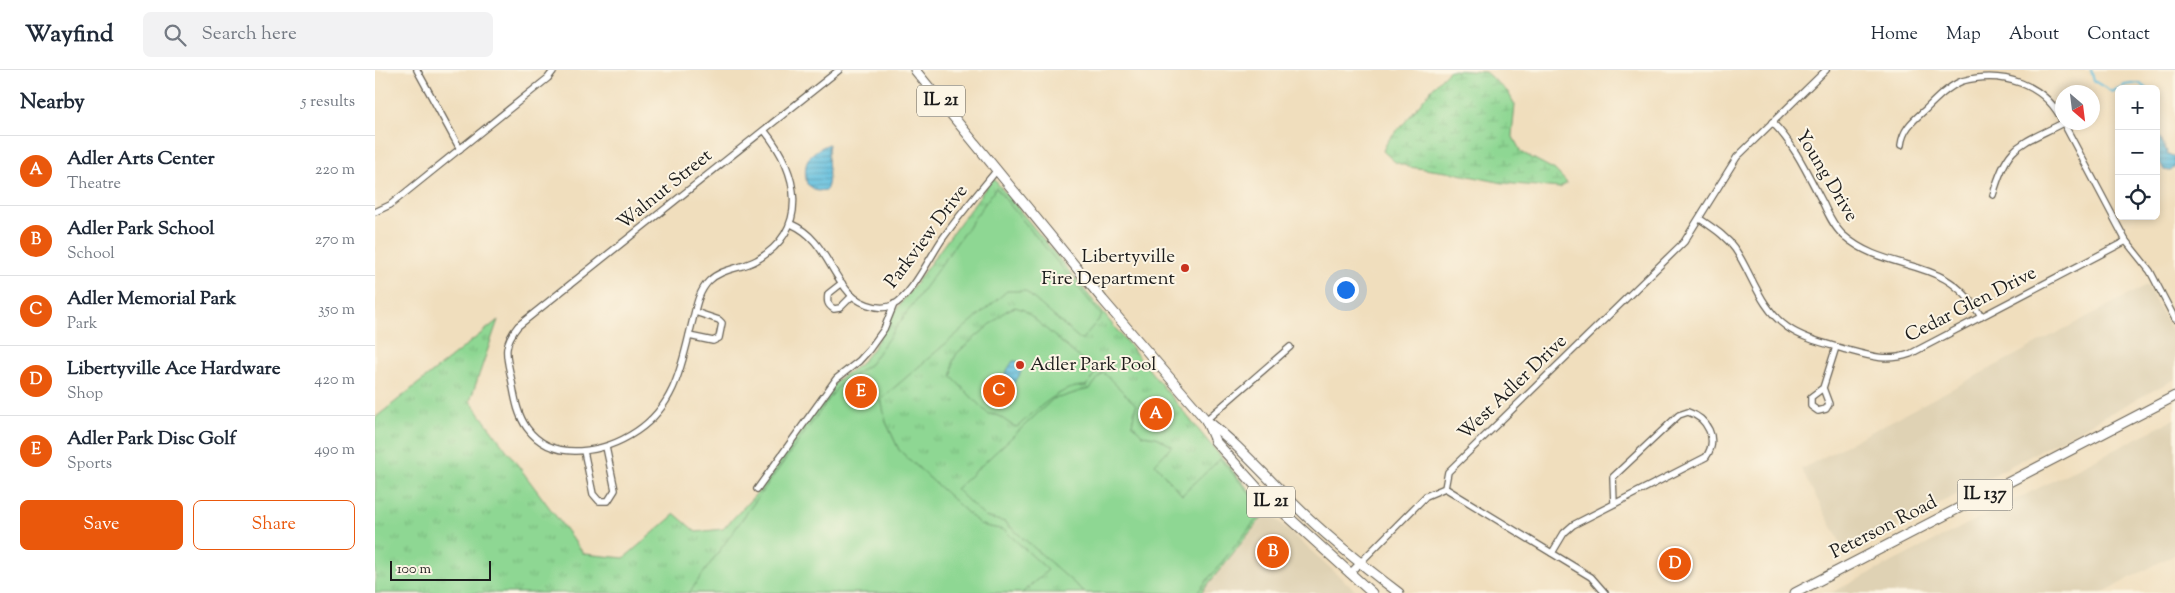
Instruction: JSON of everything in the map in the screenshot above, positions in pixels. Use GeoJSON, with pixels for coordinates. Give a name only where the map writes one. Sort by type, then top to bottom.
{"type":"FeatureCollection","features":[{"type":"Feature","properties":{"kind":"main road","name":"IL 21"},"geometry":{"type":"LineString","coordinates":[[915,70],[1104,302],[1206,420],[1223,433],[1295,506],[1359,562],[1399,593]]}},
{"type":"Feature","properties":{"kind":"main road","name":"Peterson Road"},"geometry":{"type":"LineString","coordinates":[[1795,593],[2175,396]]}},
{"type":"Feature","properties":{"kind":"main road","name":"IL 21"},"geometry":{"type":"LineString","coordinates":[[1206,420],[1215,441],[1261,492],[1372,593]]}},
{"type":"Feature","properties":{"kind":"street"},"geometry":{"type":"LineString","coordinates":[[417,70],[460,149]]}},
{"type":"Feature","properties":{"kind":"street"},"geometry":{"type":"LineString","coordinates":[[375,212],[390,205],[548,78],[554,70]]}},
{"type":"Feature","properties":{"kind":"street","name":"Walnut Street"},"geometry":{"type":"LineString","coordinates":[[584,451],[563,450],[548,445],[536,438],[527,427],[515,398],[506,356],[505,345],[511,335],[526,320],[839,70]]}},
{"type":"Feature","properties":{"kind":"street","name":"West Adler Drive"},"geometry":{"type":"LineString","coordinates":[[1445,488],[1448,472],[1684,242],[1701,219],[1737,157],[1826,70]]}},
{"type":"Feature","properties":{"kind":"street"},"geometry":{"type":"LineString","coordinates":[[1901,145],[1906,128],[1950,87],[1967,78],[1985,74],[2011,76],[2034,86],[2055,106]]}},
{"type":"Feature","properties":{"kind":"street","name":"Young Drive"},"geometry":{"type":"LineString","coordinates":[[1772,122],[1791,144],[1841,234],[1865,250],[1949,280],[1969,298],[1981,317]]}},
{"type":"Feature","properties":{"kind":"street"},"geometry":{"type":"LineString","coordinates":[[1993,195],[2000,171],[2011,152],[2055,127]]}},
{"type":"Feature","properties":{"kind":"street"},"geometry":{"type":"LineString","coordinates":[[605,447],[615,490],[608,501],[599,501],[593,494],[584,451],[605,447],[636,432],[661,408],[678,382],[695,312],[701,293],[710,280],[729,269],[749,264],[767,253],[775,246],[791,224],[794,206],[794,187],[782,156],[764,130]]}},
{"type":"Feature","properties":{"kind":"street"},"geometry":{"type":"LineString","coordinates":[[2067,130],[2126,241],[2150,271],[2175,319]]}},
{"type":"Feature","properties":{"kind":"street","name":"Parkview Drive"},"geometry":{"type":"LineString","coordinates":[[791,224],[803,229],[814,239],[842,283],[857,300],[875,306],[894,304],[909,288],[963,211],[997,170]]}},
{"type":"Feature","properties":{"kind":"street","name":"Cedar Glen Drive"},"geometry":{"type":"LineString","coordinates":[[1701,219],[1724,236],[1734,248],[1766,306],[1777,320],[1797,333],[1836,347],[1877,358],[1901,357],[2126,241]]}},
{"type":"Feature","properties":{"kind":"street"},"geometry":{"type":"LineString","coordinates":[[842,283],[828,294],[827,301],[829,306],[834,309],[840,308],[853,296]]}},
{"type":"Feature","properties":{"kind":"street"},"geometry":{"type":"LineString","coordinates":[[757,489],[837,379],[869,350],[884,329],[894,304]]}},
{"type":"Feature","properties":{"kind":"street"},"geometry":{"type":"LineString","coordinates":[[689,336],[713,341],[719,338],[722,332],[722,324],[719,320],[695,312]]}},
{"type":"Feature","properties":{"kind":"street"},"geometry":{"type":"LineString","coordinates":[[1206,420],[1290,347]]}},
{"type":"Feature","properties":{"kind":"street"},"geometry":{"type":"LineString","coordinates":[[1823,388],[1836,347]]}},
{"type":"Feature","properties":{"kind":"street"},"geometry":{"type":"LineString","coordinates":[[1551,552],[1564,533],[1573,525],[1707,457],[1711,451],[1713,441],[1703,420],[1688,412],[1679,415],[1613,477],[1614,504]]}},
{"type":"Feature","properties":{"kind":"street"},"geometry":{"type":"LineString","coordinates":[[1349,574],[1426,496],[1445,488],[1591,577],[1605,593]]}},
{"type":"Feature","properties":{"kind":"shaded area"},"geometry":{"type":"Polygon","coordinates":[[[2147,285],[2175,338],[2175,379],[1846,553],[1801,469],[2147,285]]]}},
{"type":"Feature","properties":{"kind":"shaded area"},"geometry":{"type":"Polygon","coordinates":[[[2175,419],[2175,554],[2102,593],[1831,593],[2175,419]]]}},
{"type":"Feature","properties":{"kind":"shaded area"},"geometry":{"type":"Polygon","coordinates":[[[1267,511],[1358,593],[1201,593],[1267,511]]]}},
{"type":"Feature","properties":{"kind":"green space"},"geometry":{"type":"Polygon","coordinates":[[[1450,70],[1485,72],[1508,92],[1515,105],[1512,135],[1521,152],[1555,170],[1567,183],[1560,188],[1503,183],[1454,173],[1409,167],[1395,162],[1383,151],[1390,138],[1450,70]]]}},
{"type":"Feature","properties":{"kind":"green space"},"geometry":{"type":"Polygon","coordinates":[[[993,178],[1197,429],[1267,511],[1201,593],[375,593],[375,418],[498,320],[470,401],[584,554],[624,558],[675,514],[696,532],[723,529],[759,491],[837,380],[859,365],[871,351],[893,314],[993,178]]]}},
{"type":"Feature","properties":{"kind":"green space"},"geometry":{"type":"Polygon","coordinates":[[[996,188],[1102,316],[1081,340],[1025,291],[1007,291],[881,399],[886,422],[899,450],[981,525],[1004,530],[1048,570],[1022,593],[689,593],[839,385],[870,364],[996,188]]]}},
{"type":"Feature","properties":{"kind":"green space","name":"Adler Park Pool"},"geometry":{"type":"Polygon","coordinates":[[[1015,307],[1024,310],[1096,372],[1086,386],[1076,387],[1058,394],[1017,427],[997,415],[988,414],[952,377],[953,361],[957,353],[1006,311],[1015,307]]]}},
{"type":"Feature","properties":{"kind":"green space"},"geometry":{"type":"Polygon","coordinates":[[[1103,372],[1136,405],[1132,424],[1142,435],[1156,437],[1172,446],[1155,464],[1182,495],[1220,459],[1264,510],[1197,593],[1085,593],[1005,522],[985,517],[956,489],[1053,399],[1090,389],[1103,372]]]}},
{"type":"Feature","properties":{"kind":"water"},"geometry":{"type":"Polygon","coordinates":[[[2160,137],[2168,154],[2175,157],[2175,167],[2171,171],[2164,170],[2160,162],[2160,137]]]}},
{"type":"Feature","properties":{"kind":"water"},"geometry":{"type":"Polygon","coordinates":[[[829,144],[828,186],[826,190],[817,191],[807,184],[806,164],[812,154],[829,144]]]}},
{"type":"Feature","properties":{"kind":"water","name":"Adler Park Pool"},"geometry":{"type":"Polygon","coordinates":[[[1013,361],[1024,362],[1017,379],[1004,390],[1000,381],[1013,361]]]}},
{"type":"Feature","properties":{"kind":"waterway"},"geometry":{"type":"LineString","coordinates":[[2091,70],[2094,81],[2112,92],[2115,90]]}},
{"type":"Feature","properties":{"kind":"waterway"},"geometry":{"type":"LineString","coordinates":[[2125,85],[2139,83],[2142,85]]}},
{"type":"Feature","properties":{"kind":"place","name":"Libertyville Fire Department"},"geometry":{"type":"Point","coordinates":[1185,268]}},
{"type":"Feature","properties":{"kind":"place","name":"Adler Park Pool"},"geometry":{"type":"Point","coordinates":[1020,365]}},
{"type":"Feature","properties":{"kind":"place","name":"Adler Memorial Park"},"geometry":{"type":"Point","coordinates":[999,391]}},
{"type":"Feature","properties":{"kind":"place","name":"Adler Park Disc Golf"},"geometry":{"type":"Point","coordinates":[861,392]}},
{"type":"Feature","properties":{"kind":"place","name":"Adler Arts Center"},"geometry":{"type":"Point","coordinates":[1156,414]}},
{"type":"Feature","properties":{"kind":"place","name":"Adler Park School"},"geometry":{"type":"Point","coordinates":[1273,552]}},
{"type":"Feature","properties":{"kind":"place","name":"Libertyville Ace Hardware"},"geometry":{"type":"Point","coordinates":[1675,564]}}]}
